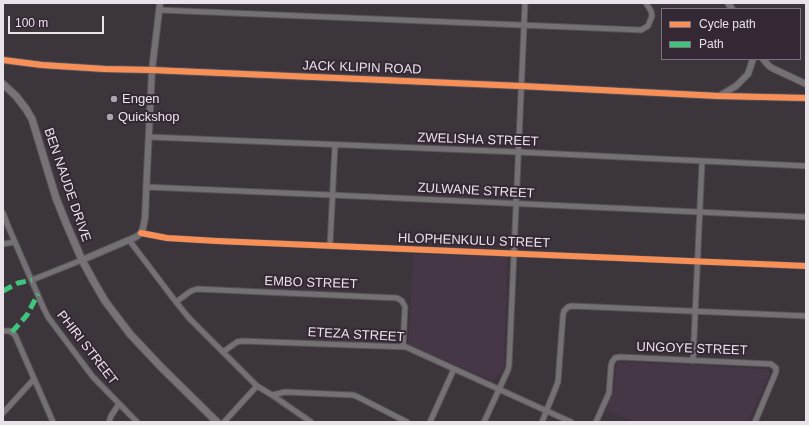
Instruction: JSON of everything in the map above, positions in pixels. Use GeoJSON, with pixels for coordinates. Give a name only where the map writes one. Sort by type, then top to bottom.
{"type":"FeatureCollection","features":[{"type":"Feature","properties":{"kind":"main road","name":"BEN NAUDE DRIVE"},"geometry":{"type":"LineString","coordinates":[[3,84],[16,96],[32,119],[56,198],[66,223],[82,260],[106,301],[130,334],[217,422]]}},
{"type":"Feature","properties":{"kind":"street"},"geometry":{"type":"LineString","coordinates":[[32,280],[141,234],[144,218],[152,70],[160,3]]}},
{"type":"Feature","properties":{"kind":"street"},"geometry":{"type":"LineString","coordinates":[[484,422],[509,366],[525,3]]}},
{"type":"Feature","properties":{"kind":"street"},"geometry":{"type":"LineString","coordinates":[[159,10],[641,30],[648,26],[652,16],[646,3]]}},
{"type":"Feature","properties":{"kind":"street","name":"JACK KLIPIN ROAD"},"geometry":{"type":"LineString","coordinates":[[3,60],[42,65],[105,69],[521,86],[720,96],[806,98]]}},
{"type":"Feature","properties":{"kind":"street"},"geometry":{"type":"LineString","coordinates":[[720,96],[731,90],[748,74],[753,60]]}},
{"type":"Feature","properties":{"kind":"street"},"geometry":{"type":"LineString","coordinates":[[764,60],[774,70],[806,84]]}},
{"type":"Feature","properties":{"kind":"street","name":"ZWELISHA STREET"},"geometry":{"type":"LineString","coordinates":[[149,138],[518,152],[806,166]]}},
{"type":"Feature","properties":{"kind":"street"},"geometry":{"type":"LineString","coordinates":[[330,246],[335,145]]}},
{"type":"Feature","properties":{"kind":"street"},"geometry":{"type":"LineString","coordinates":[[693,360],[702,162]]}},
{"type":"Feature","properties":{"kind":"street","name":"ZULWANE STREET"},"geometry":{"type":"LineString","coordinates":[[146,188],[806,217]]}},
{"type":"Feature","properties":{"kind":"street","name":"PHIRI STREET"},"geometry":{"type":"LineString","coordinates":[[3,213],[44,308],[55,327],[94,377],[137,422]]}},
{"type":"Feature","properties":{"kind":"street","name":"HLOPHENKULU STREET"},"geometry":{"type":"LineString","coordinates":[[141,234],[167,238],[330,246],[806,266]]}},
{"type":"Feature","properties":{"kind":"street"},"geometry":{"type":"LineString","coordinates":[[129,240],[189,318],[257,386],[311,422]]}},
{"type":"Feature","properties":{"kind":"street"},"geometry":{"type":"LineString","coordinates":[[3,244],[15,242]]}},
{"type":"Feature","properties":{"kind":"street","name":"EMBO STREET"},"geometry":{"type":"LineString","coordinates":[[176,302],[191,291],[197,289],[396,298],[404,302],[405,306],[403,347]]}},
{"type":"Feature","properties":{"kind":"street"},"geometry":{"type":"LineString","coordinates":[[542,422],[559,378],[563,315],[568,307],[806,316]]}},
{"type":"Feature","properties":{"kind":"street"},"geometry":{"type":"LineString","coordinates":[[3,332],[10,331],[15,335],[53,422]]}},
{"type":"Feature","properties":{"kind":"street","name":"ETEZA STREET"},"geometry":{"type":"LineString","coordinates":[[223,352],[237,342],[242,341],[408,348],[571,422]]}},
{"type":"Feature","properties":{"kind":"street","name":"UNGOYE STREET"},"geometry":{"type":"LineString","coordinates":[[596,422],[609,393],[612,362],[615,358],[620,357],[768,364],[775,367],[776,372],[754,422]]}},
{"type":"Feature","properties":{"kind":"street"},"geometry":{"type":"LineString","coordinates":[[430,422],[454,369]]}},
{"type":"Feature","properties":{"kind":"street"},"geometry":{"type":"LineString","coordinates":[[3,413],[34,379]]}},
{"type":"Feature","properties":{"kind":"street"},"geometry":{"type":"LineString","coordinates":[[224,422],[257,386]]}},
{"type":"Feature","properties":{"kind":"street"},"geometry":{"type":"LineString","coordinates":[[272,395],[285,392],[353,395],[407,422]]}},
{"type":"Feature","properties":{"kind":"street"},"geometry":{"type":"LineString","coordinates":[[109,422],[119,404]]}},
{"type":"Feature","properties":{"kind":"shaded area"},"geometry":{"type":"Polygon","coordinates":[[[414,254],[507,257],[504,368],[493,381],[408,344],[414,254]]]}},
{"type":"Feature","properties":{"kind":"shaded area"},"geometry":{"type":"Polygon","coordinates":[[[618,362],[767,369],[770,373],[748,422],[635,422],[606,411],[614,390],[616,365],[618,362]]]}},
{"type":"Feature","properties":{"kind":"marked path"},"geometry":{"type":"LineString","coordinates":[[3,291],[18,283],[32,280]]}},
{"type":"Feature","properties":{"kind":"marked path"},"geometry":{"type":"LineString","coordinates":[[12,332],[27,315],[38,294]]}},
{"type":"Feature","properties":{"kind":"cycle path"},"geometry":{"type":"LineString","coordinates":[[3,60],[42,65],[105,69],[521,86],[719,96],[806,98]]}},
{"type":"Feature","properties":{"kind":"cycle path"},"geometry":{"type":"LineString","coordinates":[[141,233],[167,238],[217,241],[806,266]]}},
{"type":"Feature","properties":{"kind":"place","name":"Engen"},"geometry":{"type":"Point","coordinates":[114,99]}},
{"type":"Feature","properties":{"kind":"place","name":"Quickshop"},"geometry":{"type":"Point","coordinates":[110,117]}}]}
